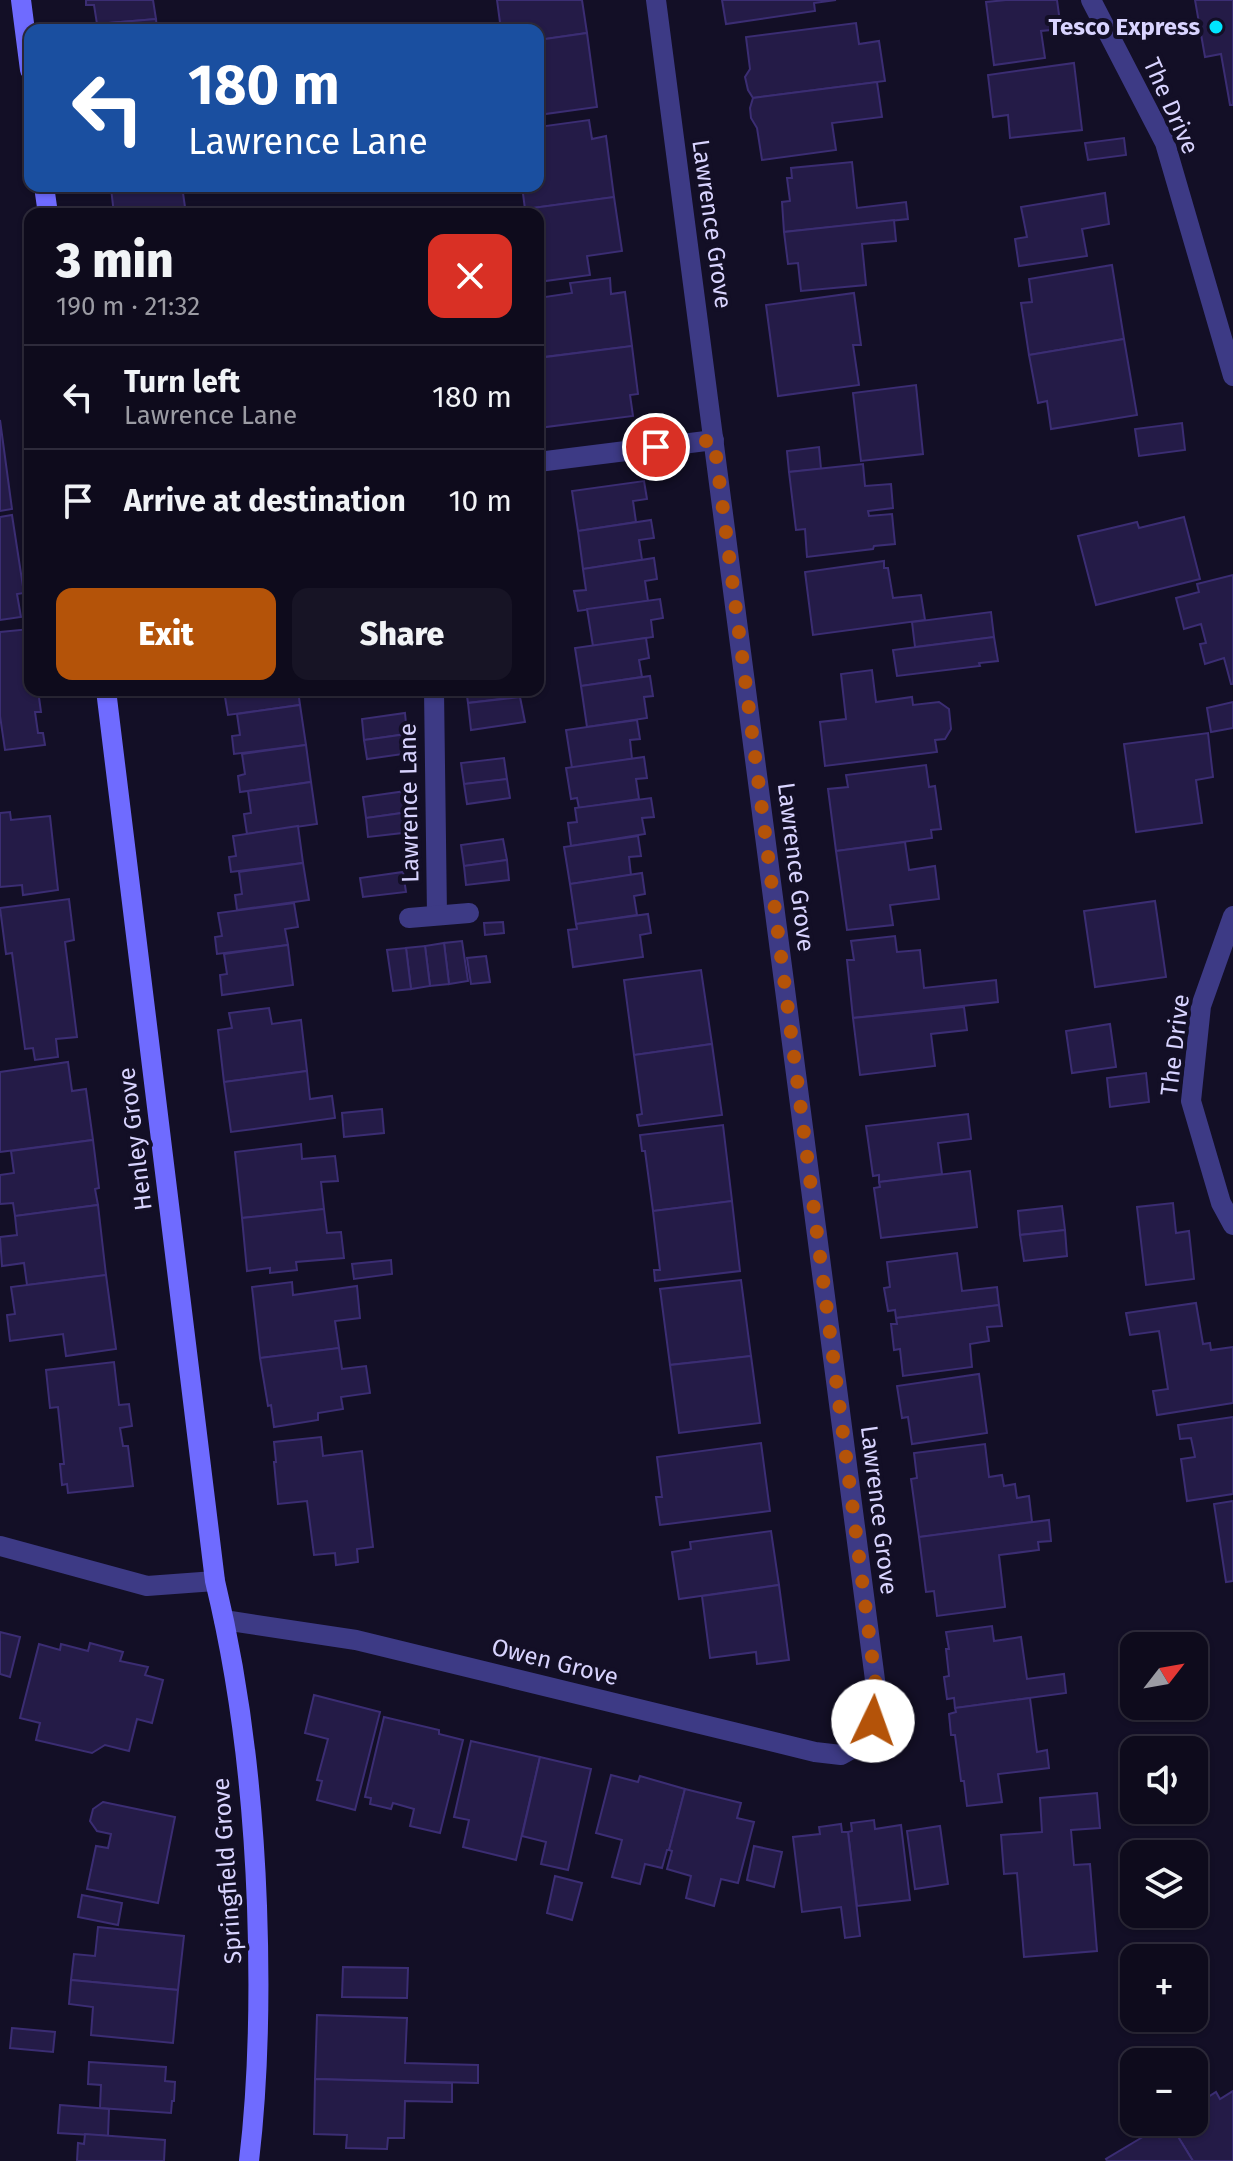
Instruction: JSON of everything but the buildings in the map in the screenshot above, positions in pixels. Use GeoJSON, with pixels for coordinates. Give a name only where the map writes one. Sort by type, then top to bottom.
{"type":"FeatureCollection","features":[{"type":"Feature","properties":{"kind":"street"},"geometry":{"type":"LineString","coordinates":[[21,0],[24,24]]}},
{"type":"Feature","properties":{"kind":"street","name":"Lawrence Grove"},"geometry":{"type":"LineString","coordinates":[[656,0],[878,1703],[868,1740]]}},
{"type":"Feature","properties":{"kind":"street","name":"The Drive"},"geometry":{"type":"LineString","coordinates":[[1091,0],[1165,143],[1233,376]]}},
{"type":"Feature","properties":{"kind":"street"},"geometry":{"type":"LineString","coordinates":[[544,461],[714,440]]}},
{"type":"Feature","properties":{"kind":"street","name":"Henley Grove"},"geometry":{"type":"LineString","coordinates":[[107,696],[215,1581]]}},
{"type":"Feature","properties":{"kind":"street","name":"Lawrence Lane"},"geometry":{"type":"LineString","coordinates":[[434,696],[437,915]]}},
{"type":"Feature","properties":{"kind":"street","name":"Lawrence Lane"},"geometry":{"type":"LineString","coordinates":[[409,918],[469,913]]}},
{"type":"Feature","properties":{"kind":"street","name":"The Drive"},"geometry":{"type":"LineString","coordinates":[[1233,916],[1201,1006],[1191,1101],[1221,1203],[1233,1225]]}},
{"type":"Feature","properties":{"kind":"street"},"geometry":{"type":"LineString","coordinates":[[0,1546],[147,1586],[215,1581]]}},
{"type":"Feature","properties":{"kind":"street","name":"Springfield Grove"},"geometry":{"type":"LineString","coordinates":[[215,1581],[238,1690],[254,1833],[260,1981],[249,2161]]}},
{"type":"Feature","properties":{"kind":"street","name":"Owen Grove"},"geometry":{"type":"LineString","coordinates":[[224,1620],[356,1640],[815,1752],[841,1755],[868,1740]]}},
{"type":"Feature","properties":{"kind":"place","name":"Tesco Express"},"geometry":{"type":"Point","coordinates":[1216,27]}},
{"type":"Feature","properties":{"kind":"route"},"geometry":{"type":"LineString","coordinates":[[656,447],[714,440],[878,1703],[873,1721]]}}]}
